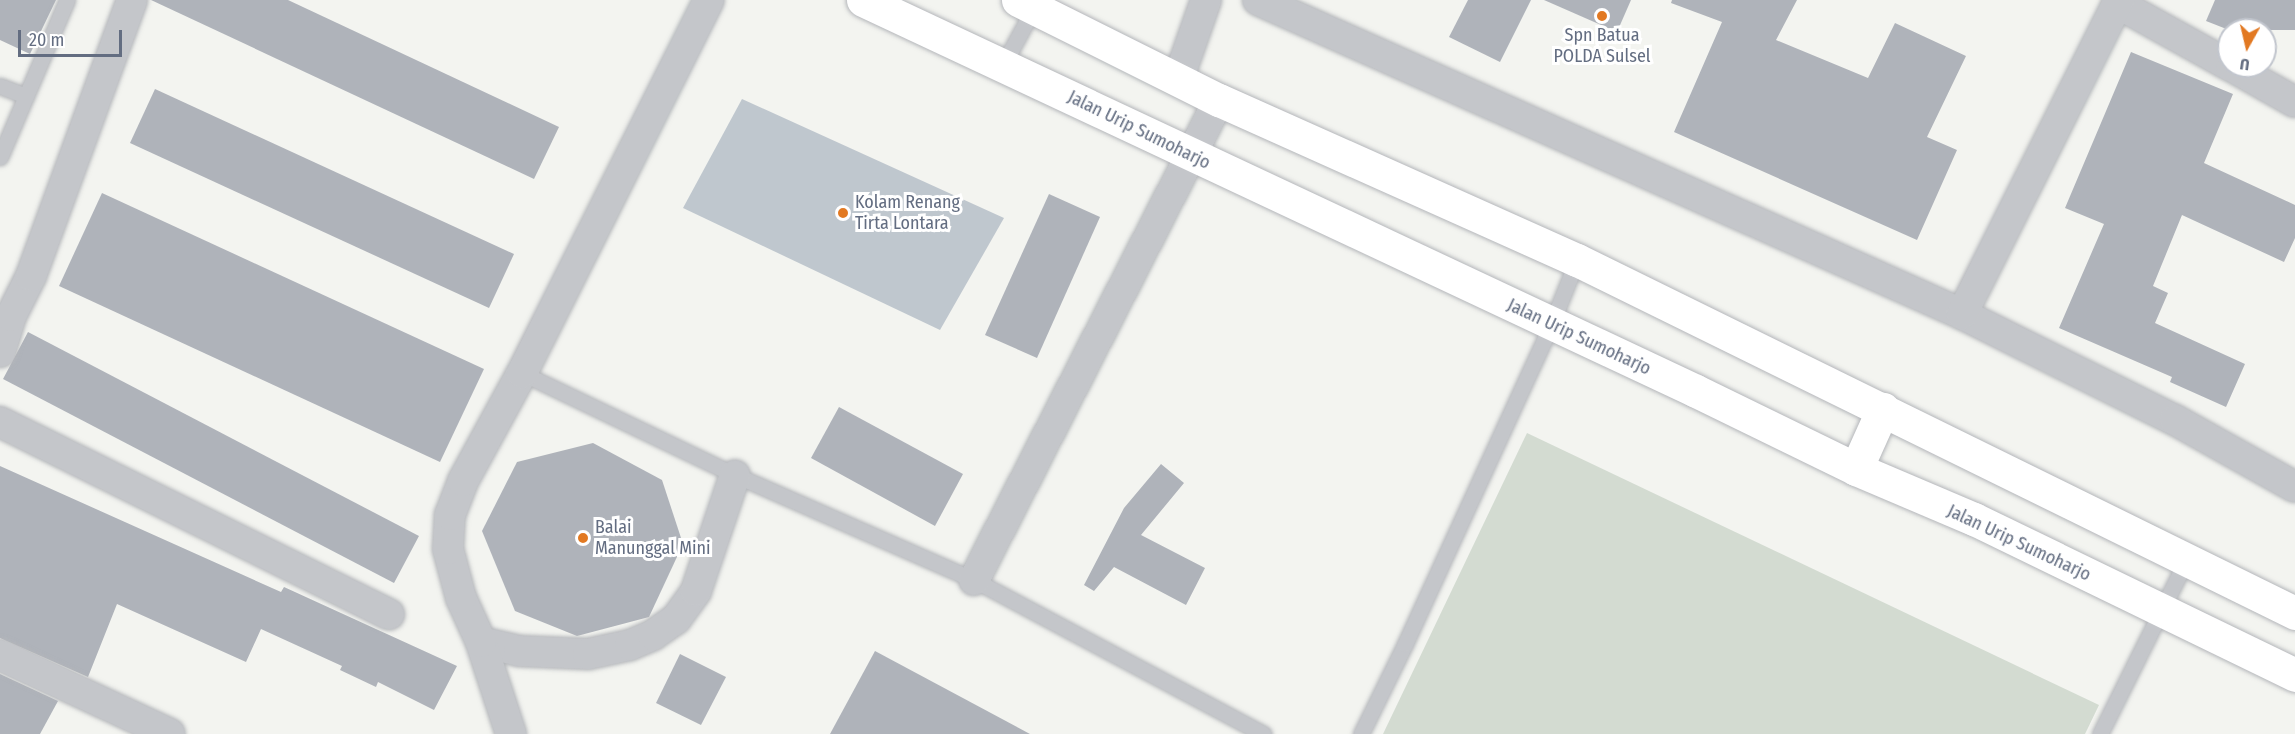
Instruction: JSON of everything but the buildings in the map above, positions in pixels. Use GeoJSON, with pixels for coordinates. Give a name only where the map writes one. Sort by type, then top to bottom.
{"type":"FeatureCollection","features":[{"type":"Feature","properties":{"kind":"highway","name":"Jalan Urip Sumoharjo"},"geometry":{"type":"LineString","coordinates":[[863,0],[1856,469],[1974,519],[2295,675]]}},
{"type":"Feature","properties":{"kind":"highway"},"geometry":{"type":"LineString","coordinates":[[1030,3],[1219,100],[1577,260],[2295,613]]}},
{"type":"Feature","properties":{"kind":"highway"},"geometry":{"type":"LineString","coordinates":[[1856,469],[1883,410]]}},
{"type":"Feature","properties":{"kind":"street"},"geometry":{"type":"LineString","coordinates":[[0,352],[11,316],[31,276],[132,0]]}},
{"type":"Feature","properties":{"kind":"street"},"geometry":{"type":"LineString","coordinates":[[511,734],[481,642],[461,598],[448,549],[450,515],[463,481],[522,373],[709,0]]}},
{"type":"Feature","properties":{"kind":"street"},"geometry":{"type":"LineString","coordinates":[[1178,80],[1206,0]]}},
{"type":"Feature","properties":{"kind":"street"},"geometry":{"type":"LineString","coordinates":[[1258,0],[1962,314],[2175,420],[2295,487]]}},
{"type":"Feature","properties":{"kind":"street"},"geometry":{"type":"LineString","coordinates":[[1962,314],[2118,2],[2217,58]]}},
{"type":"Feature","properties":{"kind":"street"},"geometry":{"type":"LineString","coordinates":[[2253,78],[2295,102]]}},
{"type":"Feature","properties":{"kind":"street"},"geometry":{"type":"LineString","coordinates":[[974,580],[1219,100]]}},
{"type":"Feature","properties":{"kind":"street"},"geometry":{"type":"LineString","coordinates":[[0,422],[389,614]]}},
{"type":"Feature","properties":{"kind":"street"},"geometry":{"type":"LineString","coordinates":[[481,642],[519,651],[588,654],[630,645],[652,635],[676,619],[696,591],[735,475]]}},
{"type":"Feature","properties":{"kind":"street"},"geometry":{"type":"LineString","coordinates":[[0,655],[170,734]]}},
{"type":"Feature","properties":{"kind":"lane"},"geometry":{"type":"LineString","coordinates":[[0,157],[67,0]]}},
{"type":"Feature","properties":{"kind":"lane"},"geometry":{"type":"LineString","coordinates":[[1004,65],[1030,3]]}},
{"type":"Feature","properties":{"kind":"lane"},"geometry":{"type":"LineString","coordinates":[[0,86],[26,96]]}},
{"type":"Feature","properties":{"kind":"lane"},"geometry":{"type":"LineString","coordinates":[[1361,734],[1405,644],[1551,325],[1577,260]]}},
{"type":"Feature","properties":{"kind":"lane"},"geometry":{"type":"LineString","coordinates":[[522,373],[735,475],[974,580],[1264,734]]}},
{"type":"Feature","properties":{"kind":"lane"},"geometry":{"type":"LineString","coordinates":[[2100,734],[2187,559]]}},
{"type":"Feature","properties":{"kind":"shaded area","name":"Kolam Renang Tirta Lontara"},"geometry":{"type":"Polygon","coordinates":[[[742,99],[1004,218],[940,330],[683,208],[742,99]]]}},
{"type":"Feature","properties":{"kind":"shaded area"},"geometry":{"type":"Polygon","coordinates":[[[1527,433],[2099,705],[2085,734],[1383,734],[1527,433]]]}},
{"type":"Feature","properties":{"kind":"place","name":"Spn Batua POLDA Sulsel"},"geometry":{"type":"Point","coordinates":[1602,16]}},
{"type":"Feature","properties":{"kind":"place","name":"Kolam Renang Tirta Lontara"},"geometry":{"type":"Point","coordinates":[843,213]}},
{"type":"Feature","properties":{"kind":"place","name":"Balai Manunggal Mini"},"geometry":{"type":"Point","coordinates":[583,538]}}]}
